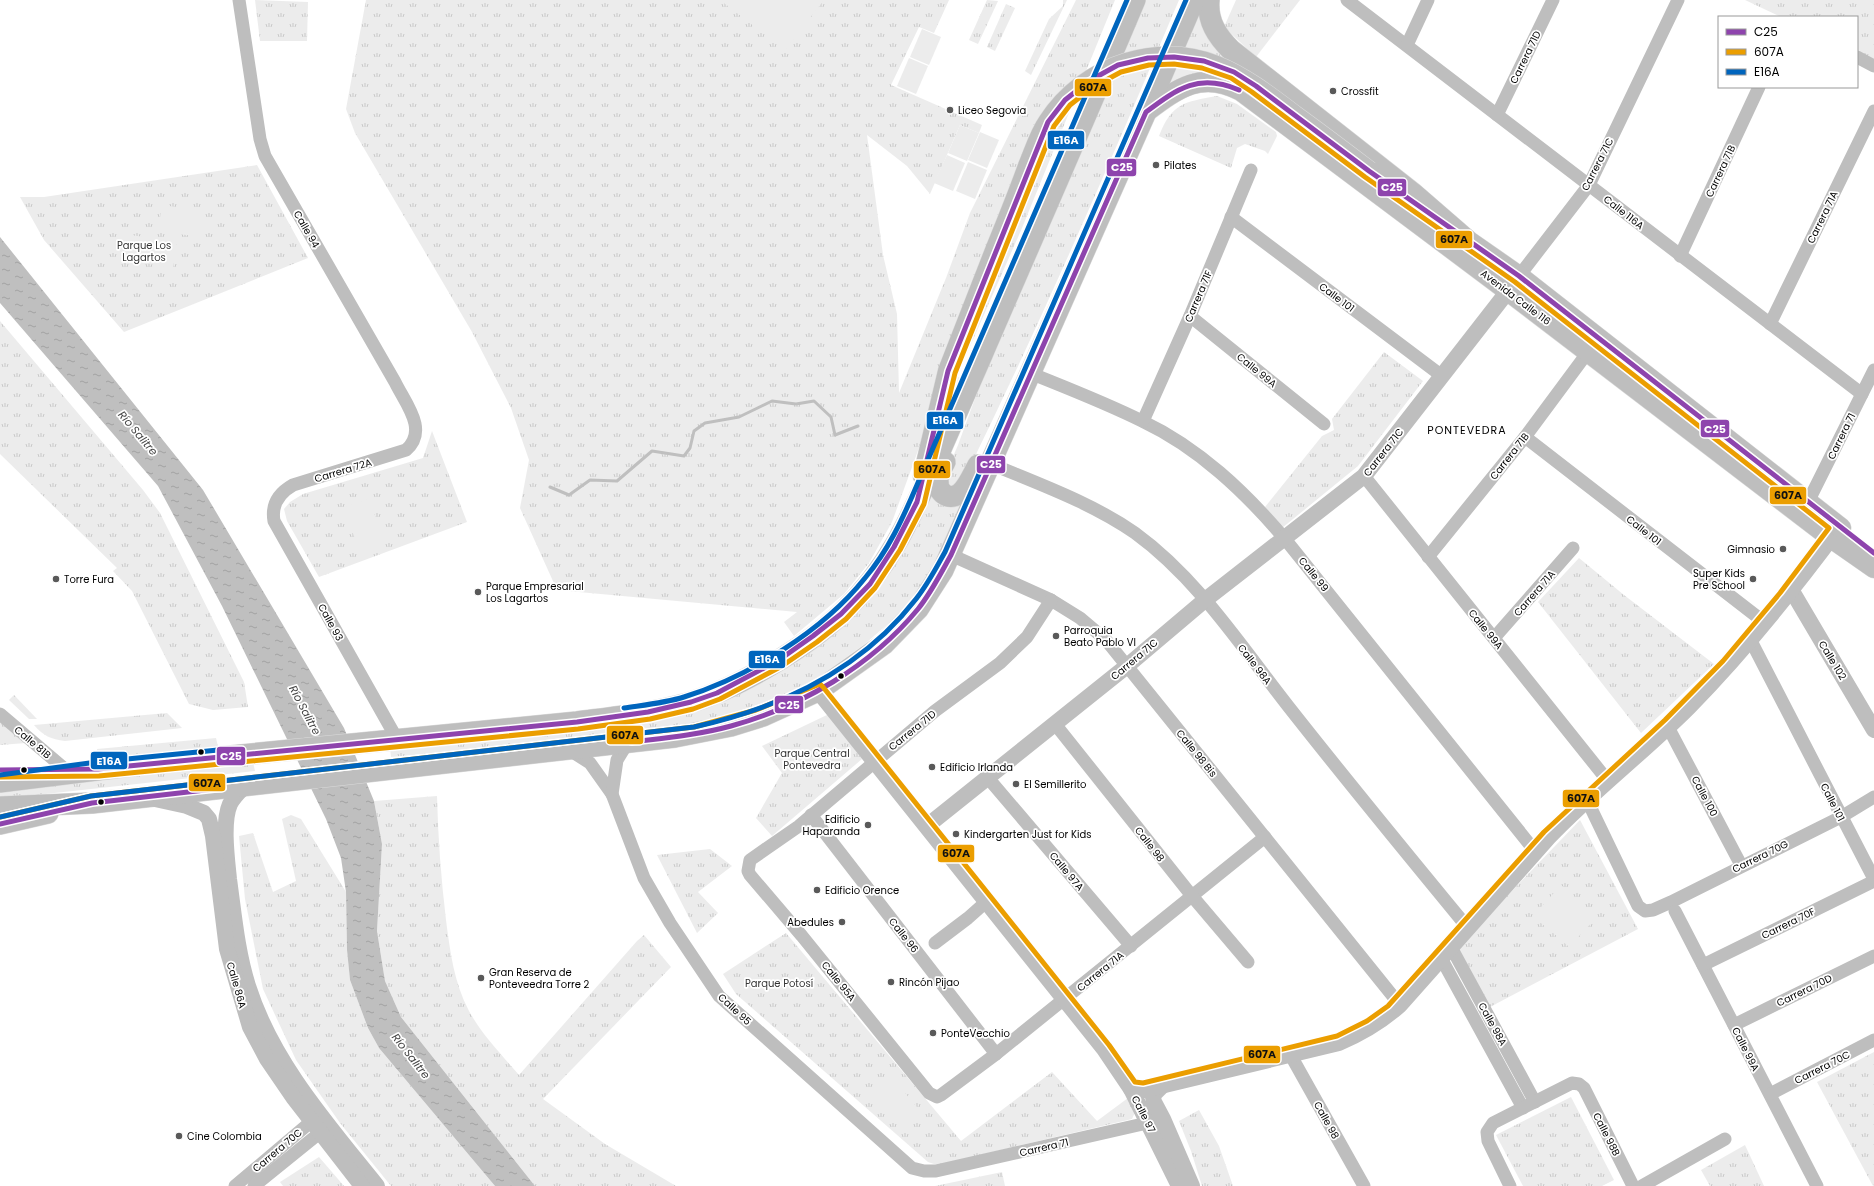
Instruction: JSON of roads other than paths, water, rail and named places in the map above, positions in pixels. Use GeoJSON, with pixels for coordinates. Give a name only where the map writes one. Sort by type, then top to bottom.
{"type":"FeatureCollection","features":[{"type":"Feature","properties":{"kind":"highway"},"geometry":{"type":"LineString","coordinates":[[0,782],[98,769],[570,722],[648,712],[691,702],[717,693],[779,660],[841,614],[870,584],[882,567],[917,502],[1135,0]]}},
{"type":"Feature","properties":{"kind":"highway"},"geometry":{"type":"LineString","coordinates":[[0,807],[92,803],[688,735],[731,726],[763,716],[818,691],[884,644],[904,624],[930,592],[951,555],[1194,0]]}},
{"type":"Feature","properties":{"kind":"highway"},"geometry":{"type":"LineString","coordinates":[[1209,0],[1210,20],[1218,36],[1231,50],[1414,194],[1467,240]]}},
{"type":"Feature","properties":{"kind":"highway"},"geometry":{"type":"LineString","coordinates":[[965,394],[951,448],[938,480],[940,490],[944,495],[948,496],[960,494],[965,487],[977,466],[993,428],[1030,372]]}},
{"type":"Feature","properties":{"kind":"highway"},"geometry":{"type":"LineString","coordinates":[[0,770],[98,769]]}},
{"type":"Feature","properties":{"kind":"highway"},"geometry":{"type":"LineString","coordinates":[[6,824],[92,803]]}},
{"type":"Feature","properties":{"kind":"main road","name":"Avenida Calle 116"},"geometry":{"type":"LineString","coordinates":[[917,502],[948,371],[996,248],[1048,122],[1065,100],[1077,89],[1102,73],[1133,61],[1161,57],[1185,58],[1204,61],[1234,72],[1256,86],[1369,171],[1467,240],[1588,352],[1835,532],[1874,552]]}},
{"type":"Feature","properties":{"kind":"main road","name":"Avenida Calle 116"},"geometry":{"type":"LineString","coordinates":[[1146,112],[1168,96],[1196,83],[1211,81],[1224,83],[1234,88],[1513,284],[1808,502],[1835,532],[1874,568]]}},
{"type":"Feature","properties":{"kind":"street","name":"Calle 94"},"geometry":{"type":"LineString","coordinates":[[239,0],[260,139],[265,156],[413,416],[416,426],[413,442]]}},
{"type":"Feature","properties":{"kind":"street","name":"Calle 116A"},"geometry":{"type":"LineString","coordinates":[[1347,0],[1862,394]]}},
{"type":"Feature","properties":{"kind":"street"},"geometry":{"type":"LineString","coordinates":[[1407,45],[1428,0]]}},
{"type":"Feature","properties":{"kind":"street","name":"Carrera 71D"},"geometry":{"type":"LineString","coordinates":[[1497,115],[1553,0]]}},
{"type":"Feature","properties":{"kind":"street","name":"Carrera 71C"},"geometry":{"type":"LineString","coordinates":[[927,826],[1127,666],[1205,600],[1364,476],[1589,185],[1678,0]]}},
{"type":"Feature","properties":{"kind":"street"},"geometry":{"type":"LineString","coordinates":[[1858,58],[1874,66]]}},
{"type":"Feature","properties":{"kind":"street","name":"Carrera 71B"},"geometry":{"type":"LineString","coordinates":[[1680,256],[1760,88]]}},
{"type":"Feature","properties":{"kind":"street","name":"Carrera 71A"},"geometry":{"type":"LineString","coordinates":[[1770,324],[1874,111]]}},
{"type":"Feature","properties":{"kind":"street","name":"Carrera 71F"},"geometry":{"type":"LineString","coordinates":[[1143,421],[1190,316],[1251,170]]}},
{"type":"Feature","properties":{"kind":"street","name":"Calle 101"},"geometry":{"type":"LineString","coordinates":[[1231,217],[1442,376]]}},
{"type":"Feature","properties":{"kind":"street","name":"Calle 99A"},"geometry":{"type":"LineString","coordinates":[[1190,316],[1324,424]]}},
{"type":"Feature","properties":{"kind":"street","name":"Carrera 71B"},"geometry":{"type":"LineString","coordinates":[[1428,557],[1525,437],[1588,352]]}},
{"type":"Feature","properties":{"kind":"street","name":"Carrera 71"},"geometry":{"type":"LineString","coordinates":[[1808,502],[1874,370]]}},
{"type":"Feature","properties":{"kind":"street","name":"Calle 99"},"geometry":{"type":"LineString","coordinates":[[1030,372],[1143,421],[1182,444],[1207,462],[1262,512],[1535,851]]}},
{"type":"Feature","properties":{"kind":"street","name":"Calle 101"},"geometry":{"type":"LineString","coordinates":[[1525,437],[1764,622]]}},
{"type":"Feature","properties":{"kind":"street","name":"Carrera 72A"},"geometry":{"type":"LineString","coordinates":[[275,502],[285,490],[293,485],[403,452],[413,442]]}},
{"type":"Feature","properties":{"kind":"street","name":"Calle 98A"},"geometry":{"type":"LineString","coordinates":[[991,464],[1102,513],[1128,529],[1163,556],[1205,600],[1343,776],[1468,928]]}},
{"type":"Feature","properties":{"kind":"street","name":"Calle 99A"},"geometry":{"type":"LineString","coordinates":[[1364,476],[1608,781]]}},
{"type":"Feature","properties":{"kind":"street","name":"Calle 93"},"geometry":{"type":"LineString","coordinates":[[275,502],[272,512],[274,521],[397,739]]}},
{"type":"Feature","properties":{"kind":"street"},"geometry":{"type":"LineString","coordinates":[[1131,1089],[1144,1090],[1339,1043],[1362,1033],[1375,1025],[1400,1005],[1535,851],[1587,800],[1668,727],[1709,686],[1792,591],[1835,532]]}},
{"type":"Feature","properties":{"kind":"street","name":"Carrera 71A"},"geometry":{"type":"LineString","coordinates":[[1494,638],[1573,548]]}},
{"type":"Feature","properties":{"kind":"street","name":"Calle 98 Bis"},"geometry":{"type":"LineString","coordinates":[[951,555],[1051,600],[1085,622],[1106,640],[1400,1005]]}},
{"type":"Feature","properties":{"kind":"street","name":"Calle 102"},"geometry":{"type":"LineString","coordinates":[[1792,591],[1874,730]]}},
{"type":"Feature","properties":{"kind":"street","name":"Carrera 71D"},"geometry":{"type":"LineString","coordinates":[[748,867],[751,859],[799,826],[874,761],[935,711],[1000,663],[1027,637],[1051,600]]}},
{"type":"Feature","properties":{"kind":"street","name":"Calle 101"},"geometry":{"type":"LineString","coordinates":[[1750,639],[1874,880]]}},
{"type":"Feature","properties":{"kind":"street","name":"Calle 97"},"geometry":{"type":"LineString","coordinates":[[818,691],[1104,1049],[1131,1089],[1156,1121],[1192,1186]]}},
{"type":"Feature","properties":{"kind":"street","name":"Calle 81B"},"geometry":{"type":"LineString","coordinates":[[0,714],[66,770]]}},
{"type":"Feature","properties":{"kind":"street","name":"Calle 98"},"geometry":{"type":"LineString","coordinates":[[1055,724],[1192,896],[1248,962]]}},
{"type":"Feature","properties":{"kind":"street","name":"Calle 100"},"geometry":{"type":"LineString","coordinates":[[1668,727],[1741,866]]}},
{"type":"Feature","properties":{"kind":"street","name":"Calle 95"},"geometry":{"type":"LineString","coordinates":[[612,794],[617,760],[628,742]]}},
{"type":"Feature","properties":{"kind":"street","name":"Calle 95"},"geometry":{"type":"LineString","coordinates":[[568,749],[590,763],[612,794],[644,878],[670,923],[719,996],[912,1168],[924,1171]]}},
{"type":"Feature","properties":{"kind":"street","name":"Calle 97A"},"geometry":{"type":"LineString","coordinates":[[988,778],[1131,946]]}},
{"type":"Feature","properties":{"kind":"street","name":"Calle 86A"},"geometry":{"type":"LineString","coordinates":[[246,785],[235,796],[230,804],[226,822],[228,864],[237,942],[248,985],[264,1026],[286,1065],[320,1123],[362,1186]]}},
{"type":"Feature","properties":{"kind":"street","name":"Calle 86A"},"geometry":{"type":"LineString","coordinates":[[143,797],[198,810],[209,819],[213,836],[227,949],[247,1018],[267,1059],[320,1123],[377,1186]]}},
{"type":"Feature","properties":{"kind":"street","name":"Carrera 70G"},"geometry":{"type":"LineString","coordinates":[[1587,800],[1638,906],[1645,911],[1653,910],[1841,816],[1874,797]]}},
{"type":"Feature","properties":{"kind":"street","name":"Calle 96"},"geometry":{"type":"LineString","coordinates":[[811,816],[996,1054]]}},
{"type":"Feature","properties":{"kind":"street","name":"Carrera 71A"},"geometry":{"type":"LineString","coordinates":[[932,1096],[937,1097],[941,1095],[996,1054],[1265,837]]}},
{"type":"Feature","properties":{"kind":"street","name":"Calle 95A"},"geometry":{"type":"LineString","coordinates":[[748,867],[750,875],[802,936],[932,1096]]}},
{"type":"Feature","properties":{"kind":"street","name":"Carrera 70F"},"geometry":{"type":"LineString","coordinates":[[1703,965],[1874,880]]}},
{"type":"Feature","properties":{"kind":"street"},"geometry":{"type":"LineString","coordinates":[[935,943],[986,902]]}},
{"type":"Feature","properties":{"kind":"street","name":"Calle 99A"},"geometry":{"type":"LineString","coordinates":[[1675,911],[1817,1186]]}},
{"type":"Feature","properties":{"kind":"street","name":"Calle 98A"},"geometry":{"type":"LineString","coordinates":[[1446,953],[1535,1102]]}},
{"type":"Feature","properties":{"kind":"street","name":"Calle 98A"},"geometry":{"type":"LineString","coordinates":[[1446,953],[1523,1108]]}},
{"type":"Feature","properties":{"kind":"street","name":"Carrera 70D"},"geometry":{"type":"LineString","coordinates":[[1734,1025],[1874,956]]}},
{"type":"Feature","properties":{"kind":"street","name":"Carrera 70C"},"geometry":{"type":"LineString","coordinates":[[1770,1094],[1874,1040]]}},
{"type":"Feature","properties":{"kind":"street","name":"Calle 98"},"geometry":{"type":"LineString","coordinates":[[1290,1054],[1364,1186]]}},
{"type":"Feature","properties":{"kind":"street","name":"Calle 98B"},"geometry":{"type":"LineString","coordinates":[[1535,1102],[1572,1083],[1579,1084],[1584,1088],[1633,1186]]}},
{"type":"Feature","properties":{"kind":"street","name":"Calle 97"},"geometry":{"type":"LineString","coordinates":[[1163,1085],[1153,1097],[1156,1121],[1178,1186]]}},
{"type":"Feature","properties":{"kind":"street"},"geometry":{"type":"LineString","coordinates":[[1510,1186],[1488,1141],[1487,1132],[1493,1123],[1535,1102]]}},
{"type":"Feature","properties":{"kind":"street","name":"Carrera 71"},"geometry":{"type":"LineString","coordinates":[[924,1171],[936,1171],[993,1159],[1156,1121]]}},
{"type":"Feature","properties":{"kind":"street","name":"Carrera 70C"},"geometry":{"type":"LineString","coordinates":[[235,1186],[320,1123]]}},
{"type":"Feature","properties":{"kind":"street","name":"Carrera 70C"},"geometry":{"type":"LineString","coordinates":[[254,1186],[320,1123]]}},
{"type":"Feature","properties":{"kind":"street"},"geometry":{"type":"LineString","coordinates":[[1642,1186],[1725,1139]]}},
{"type":"Feature","properties":{"kind":"water","name":"Río Salitre"},"geometry":{"type":"Polygon","coordinates":[[[0,237],[203,490],[344,728],[374,801],[382,844],[377,931],[385,981],[401,1017],[535,1186],[495,1186],[379,1048],[368,1028],[350,980],[347,950],[346,892],[341,858],[326,819],[222,606],[158,486],[0,303],[0,237]]]}},
{"type":"Feature","properties":{"kind":"waterway"},"geometry":{"type":"LineString","coordinates":[[550,487],[569,495],[590,480],[617,481],[652,451],[684,456],[690,448],[694,431],[705,423],[739,417],[772,401],[796,404],[814,401],[831,417],[835,435],[858,426]]}},
{"type":"Feature","properties":{"kind":"place","name":"Crossfit"},"geometry":{"type":"Point","coordinates":[1333,91]}},
{"type":"Feature","properties":{"kind":"place","name":"Liceo Segovia"},"geometry":{"type":"Point","coordinates":[950,110]}},
{"type":"Feature","properties":{"kind":"place","name":"Pilates"},"geometry":{"type":"Point","coordinates":[1156,165]}},
{"type":"Feature","properties":{"kind":"place","name":"Gimnasio"},"geometry":{"type":"Point","coordinates":[1783,549]}},
{"type":"Feature","properties":{"kind":"place","name":"Torre Fura"},"geometry":{"type":"Point","coordinates":[56,579]}},
{"type":"Feature","properties":{"kind":"place","name":"Super Kids Pre School"},"geometry":{"type":"Point","coordinates":[1753,579]}},
{"type":"Feature","properties":{"kind":"place","name":"Parque Empresarial Los Lagartos"},"geometry":{"type":"Point","coordinates":[478,592]}},
{"type":"Feature","properties":{"kind":"place","name":"Parroquia Beato Pablo VI"},"geometry":{"type":"Point","coordinates":[1056,636]}},
{"type":"Feature","properties":{"kind":"place","name":"Edificio Irlanda"},"geometry":{"type":"Point","coordinates":[932,767]}},
{"type":"Feature","properties":{"kind":"place","name":"El Semillerito"},"geometry":{"type":"Point","coordinates":[1016,784]}},
{"type":"Feature","properties":{"kind":"place","name":"Edificio Haparanda"},"geometry":{"type":"Point","coordinates":[868,825]}},
{"type":"Feature","properties":{"kind":"place","name":"Kindergarten Just for Kids"},"geometry":{"type":"Point","coordinates":[956,834]}},
{"type":"Feature","properties":{"kind":"place","name":"Edificio Orence"},"geometry":{"type":"Point","coordinates":[817,890]}},
{"type":"Feature","properties":{"kind":"place","name":"Abedules"},"geometry":{"type":"Point","coordinates":[842,922]}},
{"type":"Feature","properties":{"kind":"place","name":"Gran Reserva de Ponteveedra Torre 2"},"geometry":{"type":"Point","coordinates":[481,978]}},
{"type":"Feature","properties":{"kind":"place","name":"Rincón Pijao"},"geometry":{"type":"Point","coordinates":[891,982]}},
{"type":"Feature","properties":{"kind":"place","name":"PonteVecchio"},"geometry":{"type":"Point","coordinates":[933,1033]}},
{"type":"Feature","properties":{"kind":"place","name":"Cine Colombia"},"geometry":{"type":"Point","coordinates":[179,1136]}},
{"type":"Feature","properties":{"kind":"district","name":"PONTEVEDRA"},"geometry":{"type":"Point","coordinates":[1467,430]}},
{"type":"Feature","properties":{"kind":"park label","name":"Parque Los Lagartos"},"geometry":{"type":"Point","coordinates":[144,250]}},
{"type":"Feature","properties":{"kind":"park label","name":"Parque Central Pontevedra"},"geometry":{"type":"Point","coordinates":[812,758]}},
{"type":"Feature","properties":{"kind":"park label","name":"Parque Potosí"},"geometry":{"type":"Point","coordinates":[779,983]}}]}
